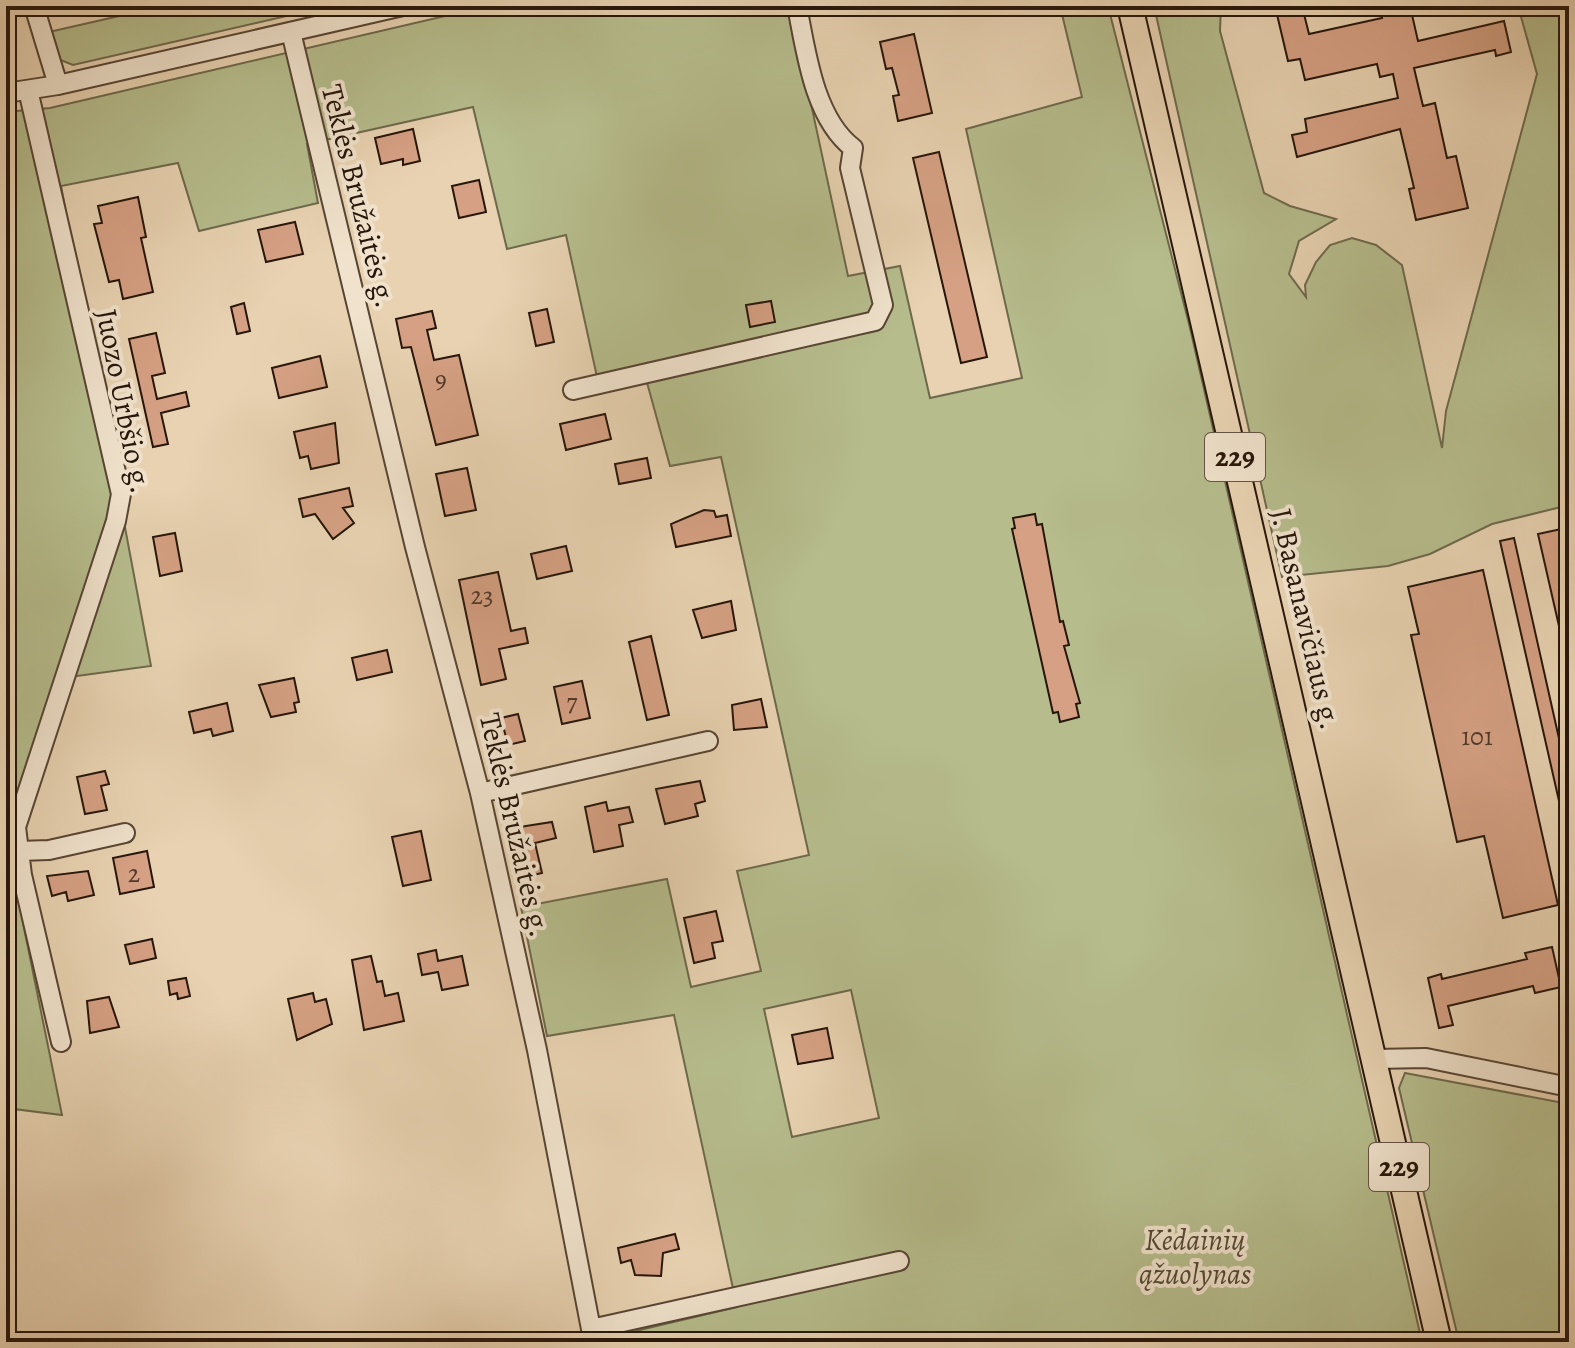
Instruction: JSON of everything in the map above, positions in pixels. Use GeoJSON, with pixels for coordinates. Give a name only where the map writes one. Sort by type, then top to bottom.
{"type":"FeatureCollection","features":[{"type":"Feature","properties":{"kind":"main road","name":"J. Basanavičiaus g."},"geometry":{"type":"LineString","coordinates":[[1130,6],[1374,1059]]}},
{"type":"Feature","properties":{"kind":"main road","name":"229"},"geometry":{"type":"LineString","coordinates":[[1374,1059],[1439,1342]]}},
{"type":"Feature","properties":{"kind":"street"},"geometry":{"type":"LineString","coordinates":[[34,6],[58,85]]}},
{"type":"Feature","properties":{"kind":"street"},"geometry":{"type":"LineString","coordinates":[[6,93],[58,85],[403,6]]}},
{"type":"Feature","properties":{"kind":"street"},"geometry":{"type":"LineString","coordinates":[[573,390],[875,321],[883,305],[850,168],[853,148],[828,117],[806,55],[797,6]]}},
{"type":"Feature","properties":{"kind":"street","name":"Teklės Bružaitės g."},"geometry":{"type":"LineString","coordinates":[[291,32],[415,547],[480,793],[537,1050],[591,1329],[899,1261]]}},
{"type":"Feature","properties":{"kind":"street","name":"Juozo Urbšio g."},"geometry":{"type":"LineString","coordinates":[[28,90],[121,494],[116,521],[16,827],[61,1042]]}},
{"type":"Feature","properties":{"kind":"street"},"geometry":{"type":"LineString","coordinates":[[480,793],[708,741]]}},
{"type":"Feature","properties":{"kind":"street"},"geometry":{"type":"LineString","coordinates":[[19,851],[59,848],[125,833]]}},
{"type":"Feature","properties":{"kind":"street"},"geometry":{"type":"LineString","coordinates":[[1374,1059],[1426,1058],[1569,1087]]}},
{"type":"Feature","properties":{"kind":"green space"},"geometry":{"type":"Polygon","coordinates":[[[163,6],[330,6],[73,65],[58,59],[49,32],[163,6]]]}},
{"type":"Feature","properties":{"kind":"green space","name":"Kėdainių ąžuolynas"},"geometry":{"type":"Polygon","coordinates":[[[488,6],[790,6],[848,276],[900,266],[930,398],[1022,378],[966,129],[1082,97],[1060,6],[1108,6],[1190,328],[1422,1342],[606,1342],[606,1338],[737,1307],[674,1015],[547,1036],[521,907],[667,879],[691,987],[761,971],[737,871],[809,855],[721,457],[670,466],[646,379],[597,377],[566,235],[507,249],[473,107],[307,144],[318,203],[199,231],[178,163],[61,186],[151,666],[55,679],[6,826],[6,112],[50,108],[488,6]],[[851,990],[764,1009],[792,1137],[879,1118],[851,990]]]}},
{"type":"Feature","properties":{"kind":"green space"},"geometry":{"type":"Polygon","coordinates":[[[1154,6],[1221,6],[1220,31],[1264,193],[1290,206],[1336,219],[1299,241],[1289,274],[1306,297],[1305,285],[1316,262],[1330,245],[1352,238],[1376,245],[1402,265],[1442,448],[1446,411],[1537,74],[1518,6],[1569,6],[1569,505],[1492,524],[1430,554],[1388,566],[1282,577],[1154,6]]]}},
{"type":"Feature","properties":{"kind":"green space"},"geometry":{"type":"Polygon","coordinates":[[[6,839],[62,1115],[6,1108],[6,839]]]}},
{"type":"Feature","properties":{"kind":"green space"},"geometry":{"type":"Polygon","coordinates":[[[1405,1073],[1569,1104],[1569,1342],[1459,1342],[1399,1088],[1405,1073]]]}},
{"type":"Feature","properties":{"kind":"building"},"geometry":{"type":"Polygon","coordinates":[[[1275,6],[1302,6],[1309,34],[1382,18],[1379,6],[1410,6],[1418,41],[1504,21],[1511,52],[1496,56],[1495,50],[1414,68],[1423,106],[1435,103],[1447,158],[1456,156],[1468,208],[1416,220],[1409,189],[1414,188],[1400,129],[1297,157],[1292,135],[1307,132],[1305,119],[1398,98],[1393,74],[1380,77],[1377,64],[1305,80],[1300,59],[1288,61],[1275,6]]]}},
{"type":"Feature","properties":{"kind":"building"},"geometry":{"type":"Polygon","coordinates":[[[914,34],[932,113],[898,121],[893,96],[899,95],[892,68],[886,69],[880,42],[914,34]]]}},
{"type":"Feature","properties":{"kind":"building"},"geometry":{"type":"Polygon","coordinates":[[[413,129],[420,161],[403,165],[403,159],[381,164],[375,138],[413,129]]]}},
{"type":"Feature","properties":{"kind":"building"},"geometry":{"type":"Polygon","coordinates":[[[939,152],[987,357],[961,363],[913,158],[939,152]]]}},
{"type":"Feature","properties":{"kind":"building"},"geometry":{"type":"Polygon","coordinates":[[[479,180],[486,212],[459,218],[452,186],[479,180]]]}},
{"type":"Feature","properties":{"kind":"building"},"geometry":{"type":"Polygon","coordinates":[[[138,197],[146,237],[141,238],[153,292],[123,299],[119,280],[109,282],[94,224],[102,223],[98,206],[138,197]]]}},
{"type":"Feature","properties":{"kind":"building"},"geometry":{"type":"Polygon","coordinates":[[[295,222],[303,254],[266,262],[258,230],[295,222]]]}},
{"type":"Feature","properties":{"kind":"building"},"geometry":{"type":"Polygon","coordinates":[[[771,301],[775,322],[750,327],[746,305],[771,301]]]}},
{"type":"Feature","properties":{"kind":"building"},"geometry":{"type":"Polygon","coordinates":[[[244,303],[250,331],[237,334],[231,307],[244,303]]]}},
{"type":"Feature","properties":{"kind":"building"},"geometry":{"type":"Polygon","coordinates":[[[547,309],[554,342],[536,346],[529,313],[547,309]]]}},
{"type":"Feature","properties":{"kind":"building"},"geometry":{"type":"Polygon","coordinates":[[[432,311],[436,328],[427,330],[434,360],[459,355],[478,435],[436,445],[411,347],[402,348],[396,319],[432,311]]]}},
{"type":"Feature","properties":{"kind":"building"},"geometry":{"type":"Polygon","coordinates":[[[156,333],[165,373],[152,376],[157,399],[186,392],[189,406],[161,413],[168,444],[153,447],[129,339],[156,333]]]}},
{"type":"Feature","properties":{"kind":"building"},"geometry":{"type":"Polygon","coordinates":[[[320,356],[327,387],[279,398],[272,368],[320,356]]]}},
{"type":"Feature","properties":{"kind":"building"},"geometry":{"type":"Polygon","coordinates":[[[605,414],[611,439],[566,450],[560,424],[605,414]]]}},
{"type":"Feature","properties":{"kind":"building"},"geometry":{"type":"Polygon","coordinates":[[[335,423],[339,463],[311,469],[308,456],[300,458],[294,432],[335,423]]]}},
{"type":"Feature","properties":{"kind":"building"},"geometry":{"type":"Polygon","coordinates":[[[647,458],[651,478],[619,484],[615,464],[647,458]]]}},
{"type":"Feature","properties":{"kind":"building"},"geometry":{"type":"Polygon","coordinates":[[[467,468],[476,510],[445,516],[436,474],[467,468]]]}},
{"type":"Feature","properties":{"kind":"building"},"geometry":{"type":"Polygon","coordinates":[[[349,488],[353,506],[343,508],[354,523],[333,539],[315,514],[303,517],[299,499],[349,488]]]}},
{"type":"Feature","properties":{"kind":"building"},"geometry":{"type":"Polygon","coordinates":[[[704,510],[714,511],[716,517],[727,515],[731,536],[676,547],[671,524],[704,510]]]}},
{"type":"Feature","properties":{"kind":"building"},"geometry":{"type":"Polygon","coordinates":[[[1035,514],[1037,525],[1042,524],[1060,622],[1063,621],[1069,645],[1064,646],[1080,703],[1076,704],[1079,717],[1060,722],[1058,712],[1053,713],[1012,529],[1015,528],[1013,518],[1035,514]]]}},
{"type":"Feature","properties":{"kind":"building"},"geometry":{"type":"Polygon","coordinates":[[[1566,528],[1569,647],[1564,648],[1538,534],[1566,528]]]}},
{"type":"Feature","properties":{"kind":"building"},"geometry":{"type":"Polygon","coordinates":[[[175,533],[182,571],[160,576],[153,537],[175,533]]]}},
{"type":"Feature","properties":{"kind":"building"},"geometry":{"type":"Polygon","coordinates":[[[1514,538],[1569,783],[1569,822],[1564,823],[1500,541],[1514,538]]]}},
{"type":"Feature","properties":{"kind":"building"},"geometry":{"type":"Polygon","coordinates":[[[566,546],[572,571],[537,579],[531,554],[566,546]]]}},
{"type":"Feature","properties":{"kind":"building"},"geometry":{"type":"Polygon","coordinates":[[[1483,570],[1558,905],[1503,918],[1484,836],[1457,842],[1411,635],[1419,634],[1408,587],[1483,570]]]}},
{"type":"Feature","properties":{"kind":"building"},"geometry":{"type":"Polygon","coordinates":[[[498,572],[511,631],[525,628],[528,643],[499,649],[506,679],[481,685],[459,580],[498,572]]]}},
{"type":"Feature","properties":{"kind":"building"},"geometry":{"type":"Polygon","coordinates":[[[731,601],[736,630],[702,638],[693,610],[731,601]]]}},
{"type":"Feature","properties":{"kind":"building"},"geometry":{"type":"Polygon","coordinates":[[[651,636],[669,715],[647,720],[629,642],[651,636]]]}},
{"type":"Feature","properties":{"kind":"building"},"geometry":{"type":"Polygon","coordinates":[[[387,650],[392,672],[357,680],[352,658],[387,650]]]}},
{"type":"Feature","properties":{"kind":"building"},"geometry":{"type":"Polygon","coordinates":[[[294,678],[299,702],[294,703],[296,712],[271,717],[259,685],[294,678]]]}},
{"type":"Feature","properties":{"kind":"building"},"geometry":{"type":"Polygon","coordinates":[[[582,681],[590,718],[562,724],[554,687],[582,681]]]}},
{"type":"Feature","properties":{"kind":"building"},"geometry":{"type":"Polygon","coordinates":[[[761,699],[767,727],[734,730],[732,705],[761,699]]]}},
{"type":"Feature","properties":{"kind":"building"},"geometry":{"type":"Polygon","coordinates":[[[227,703],[233,731],[213,736],[211,729],[194,733],[189,712],[227,703]]]}},
{"type":"Feature","properties":{"kind":"building"},"geometry":{"type":"Polygon","coordinates":[[[518,714],[525,741],[508,745],[501,718],[518,714]]]}},
{"type":"Feature","properties":{"kind":"building"},"geometry":{"type":"Polygon","coordinates":[[[105,771],[109,784],[101,786],[107,810],[85,814],[77,777],[105,771]]]}},
{"type":"Feature","properties":{"kind":"building"},"geometry":{"type":"Polygon","coordinates":[[[700,781],[705,801],[695,804],[698,816],[665,824],[656,789],[700,781]]]}},
{"type":"Feature","properties":{"kind":"building"},"geometry":{"type":"Polygon","coordinates":[[[606,802],[608,811],[629,807],[633,822],[619,825],[623,846],[594,852],[585,807],[606,802]]]}},
{"type":"Feature","properties":{"kind":"building"},"geometry":{"type":"Polygon","coordinates":[[[552,822],[556,838],[535,843],[542,873],[524,877],[513,828],[552,822]]]}},
{"type":"Feature","properties":{"kind":"building"},"geometry":{"type":"Polygon","coordinates":[[[421,831],[431,880],[403,886],[392,837],[421,831]]]}},
{"type":"Feature","properties":{"kind":"building"},"geometry":{"type":"Polygon","coordinates":[[[147,851],[154,887],[120,894],[113,858],[147,851]]]}},
{"type":"Feature","properties":{"kind":"building"},"geometry":{"type":"Polygon","coordinates":[[[88,871],[94,895],[68,901],[66,892],[52,896],[47,876],[88,871]]]}},
{"type":"Feature","properties":{"kind":"building"},"geometry":{"type":"Polygon","coordinates":[[[716,911],[723,941],[712,943],[715,958],[694,963],[684,918],[716,911]]]}},
{"type":"Feature","properties":{"kind":"building"},"geometry":{"type":"Polygon","coordinates":[[[152,939],[156,958],[130,964],[125,945],[152,939]]]}},
{"type":"Feature","properties":{"kind":"building"},"geometry":{"type":"Polygon","coordinates":[[[1552,947],[1561,987],[1535,993],[1533,986],[1448,1006],[1453,1025],[1439,1028],[1428,978],[1441,974],[1442,979],[1527,959],[1525,953],[1552,947]]]}},
{"type":"Feature","properties":{"kind":"building"},"geometry":{"type":"Polygon","coordinates":[[[436,950],[438,961],[462,956],[468,985],[442,990],[438,972],[422,975],[418,954],[436,950]]]}},
{"type":"Feature","properties":{"kind":"building"},"geometry":{"type":"Polygon","coordinates":[[[371,956],[377,982],[382,981],[385,996],[398,993],[404,1021],[364,1030],[352,960],[371,956]]]}},
{"type":"Feature","properties":{"kind":"building"},"geometry":{"type":"Polygon","coordinates":[[[186,978],[190,996],[178,999],[177,993],[170,995],[168,981],[186,978]]]}},
{"type":"Feature","properties":{"kind":"building"},"geometry":{"type":"Polygon","coordinates":[[[313,993],[315,1002],[326,999],[332,1024],[297,1040],[288,999],[313,993]]]}},
{"type":"Feature","properties":{"kind":"building"},"geometry":{"type":"Polygon","coordinates":[[[109,997],[119,1027],[90,1033],[87,1001],[109,997]]]}},
{"type":"Feature","properties":{"kind":"building"},"geometry":{"type":"Polygon","coordinates":[[[827,1028],[833,1058],[798,1064],[792,1035],[827,1028]]]}},
{"type":"Feature","properties":{"kind":"building"},"geometry":{"type":"Polygon","coordinates":[[[675,1234],[679,1249],[663,1253],[661,1276],[635,1275],[631,1260],[621,1263],[618,1248],[675,1234]]]}}]}
